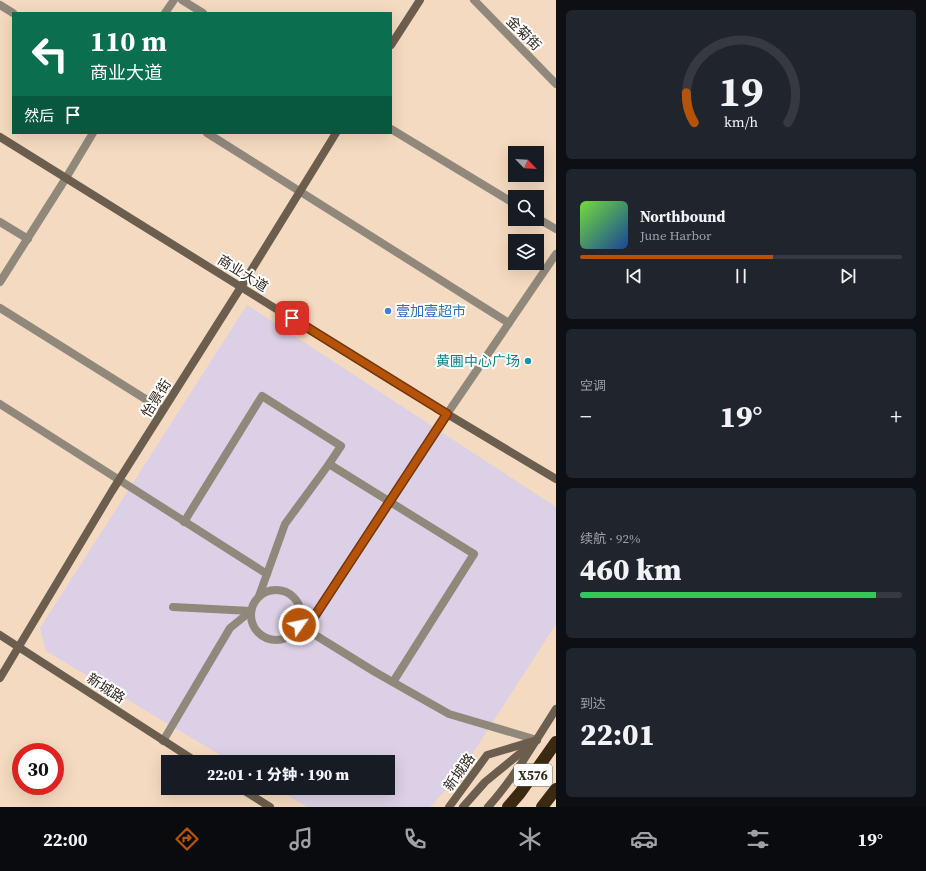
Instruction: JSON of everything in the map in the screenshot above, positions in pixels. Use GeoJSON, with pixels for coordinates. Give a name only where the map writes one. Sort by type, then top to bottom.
{"type":"FeatureCollection","features":[{"type":"Feature","properties":{"kind":"highway","name":"X576"},"geometry":{"type":"LineString","coordinates":[[508,807],[520,793],[556,742]]}},
{"type":"Feature","properties":{"kind":"highway","name":"X576"},"geometry":{"type":"LineString","coordinates":[[542,807],[556,789]]}},
{"type":"Feature","properties":{"kind":"street"},"geometry":{"type":"LineString","coordinates":[[167,12],[174,0]]}},
{"type":"Feature","properties":{"kind":"street"},"geometry":{"type":"LineString","coordinates":[[182,0],[201,12]]}},
{"type":"Feature","properties":{"kind":"street"},"geometry":{"type":"LineString","coordinates":[[392,43],[420,0]]}},
{"type":"Feature","properties":{"kind":"street","name":"金菊街"},"geometry":{"type":"LineString","coordinates":[[474,0],[556,84]]}},
{"type":"Feature","properties":{"kind":"street"},"geometry":{"type":"LineString","coordinates":[[0,5],[12,12]]}},
{"type":"Feature","properties":{"kind":"street"},"geometry":{"type":"LineString","coordinates":[[392,130],[508,200]]}},
{"type":"Feature","properties":{"kind":"street"},"geometry":{"type":"LineString","coordinates":[[0,282],[92,134]]}},
{"type":"Feature","properties":{"kind":"street"},"geometry":{"type":"LineString","coordinates":[[209,134],[509,322]]}},
{"type":"Feature","properties":{"kind":"street","name":"怡景街"},"geometry":{"type":"LineString","coordinates":[[0,678],[119,480],[335,134]]}},
{"type":"Feature","properties":{"kind":"street","name":"商业大道"},"geometry":{"type":"LineString","coordinates":[[0,137],[392,381],[556,478]]}},
{"type":"Feature","properties":{"kind":"street"},"geometry":{"type":"LineString","coordinates":[[0,222],[28,239]]}},
{"type":"Feature","properties":{"kind":"street"},"geometry":{"type":"LineString","coordinates":[[544,222],[556,229]]}},
{"type":"Feature","properties":{"kind":"street"},"geometry":{"type":"LineString","coordinates":[[299,625],[314,617],[447,414],[556,254]]}},
{"type":"Feature","properties":{"kind":"street"},"geometry":{"type":"LineString","coordinates":[[0,308],[163,410]]}},
{"type":"Feature","properties":{"kind":"street"},"geometry":{"type":"LineString","coordinates":[[184,522],[262,396],[341,446],[285,524],[259,596],[254,603],[252,611],[254,627],[259,634],[266,638],[273,640],[281,639],[288,637],[295,632],[301,617],[297,600],[291,594],[275,590],[266,592],[259,596]]}},
{"type":"Feature","properties":{"kind":"street"},"geometry":{"type":"LineString","coordinates":[[0,404],[267,574]]}},
{"type":"Feature","properties":{"kind":"street"},"geometry":{"type":"LineString","coordinates":[[329,464],[474,554],[393,682]]}},
{"type":"Feature","properties":{"kind":"street"},"geometry":{"type":"LineString","coordinates":[[173,608],[252,611]]}},
{"type":"Feature","properties":{"kind":"street"},"geometry":{"type":"LineString","coordinates":[[163,741],[230,628],[252,611]]}},
{"type":"Feature","properties":{"kind":"street"},"geometry":{"type":"LineString","coordinates":[[299,625],[449,714],[537,740]]}},
{"type":"Feature","properties":{"kind":"street","name":"新城路"},"geometry":{"type":"LineString","coordinates":[[0,635],[186,755]]}},
{"type":"Feature","properties":{"kind":"street"},"geometry":{"type":"LineString","coordinates":[[488,807],[498,796],[537,740],[556,709]]}},
{"type":"Feature","properties":{"kind":"street"},"geometry":{"type":"LineString","coordinates":[[463,807],[485,782],[537,740]]}},
{"type":"Feature","properties":{"kind":"street","name":"新城路"},"geometry":{"type":"LineString","coordinates":[[448,807],[487,755],[537,740]]}},
{"type":"Feature","properties":{"kind":"street"},"geometry":{"type":"LineString","coordinates":[[251,795],[270,807]]}},
{"type":"Feature","properties":{"kind":"shaded area"},"geometry":{"type":"Polygon","coordinates":[[[247,305],[556,507],[556,624],[456,779],[430,807],[307,807],[287,795],[395,795],[395,755],[220,755],[46,651],[40,628],[247,305]]]}},
{"type":"Feature","properties":{"kind":"place","name":"壹加壹超市"},"geometry":{"type":"Point","coordinates":[388,311]}},
{"type":"Feature","properties":{"kind":"place","name":"黄圃中心广场"},"geometry":{"type":"Point","coordinates":[528,361]}},
{"type":"Feature","properties":{"kind":"route"},"geometry":{"type":"LineString","coordinates":[[292,318],[447,414],[314,617],[299,625]]}}]}
